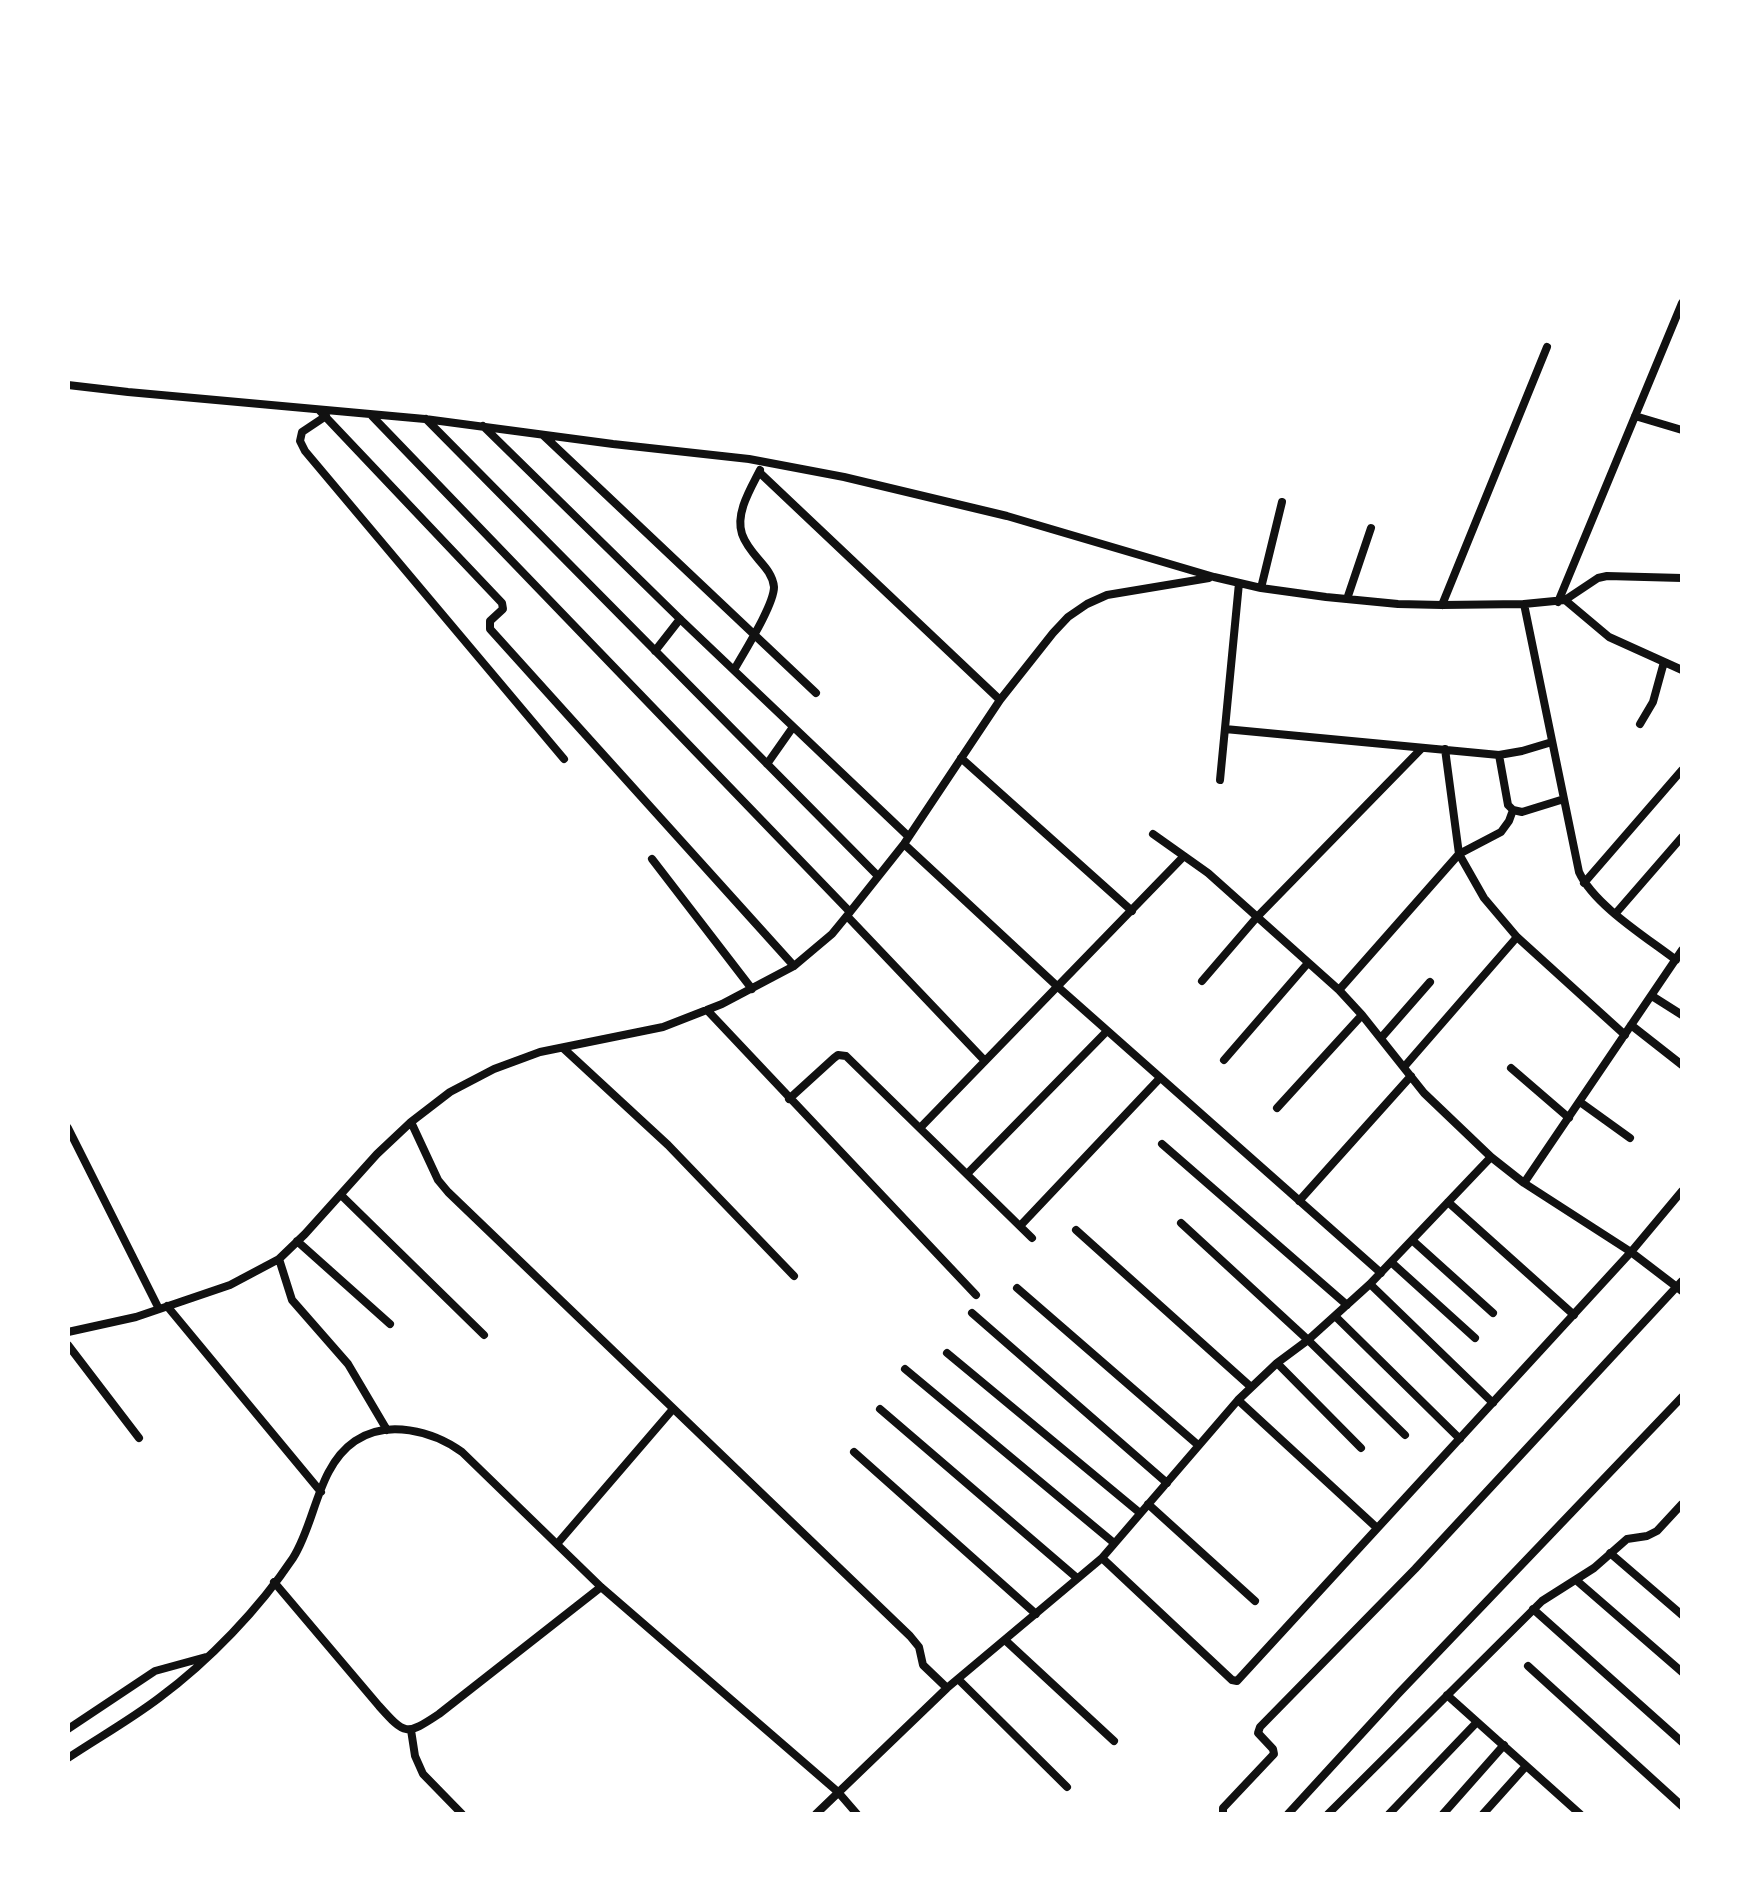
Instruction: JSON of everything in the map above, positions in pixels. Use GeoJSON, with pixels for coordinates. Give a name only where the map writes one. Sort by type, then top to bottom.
{"type":"FeatureCollection","features":[{"type":"Feature","properties":{"kind":"street"},"geometry":{"type":"LineString","coordinates":[[1562,601],[1682,303]]}},
{"type":"Feature","properties":{"kind":"street"},"geometry":{"type":"LineString","coordinates":[[1442,605],[1547,347]]}},
{"type":"Feature","properties":{"kind":"street"},"geometry":{"type":"LineString","coordinates":[[68,385],[323,413],[425,419],[764,462],[844,477],[1007,516],[1239,583],[1347,599],[1442,605],[1524,604],[1562,601],[1598,578],[1607,576],[1682,578]]}},
{"type":"Feature","properties":{"kind":"street"},"geometry":{"type":"LineString","coordinates":[[323,413],[502,603],[503,609],[490,621],[490,629],[794,966]]}},
{"type":"Feature","properties":{"kind":"street"},"geometry":{"type":"LineString","coordinates":[[323,413],[302,432],[300,441],[305,451],[564,759]]}},
{"type":"Feature","properties":{"kind":"street"},"geometry":{"type":"LineString","coordinates":[[371,415],[985,1061]]}},
{"type":"Feature","properties":{"kind":"street"},"geometry":{"type":"LineString","coordinates":[[1635,416],[1682,430]]}},
{"type":"Feature","properties":{"kind":"street"},"geometry":{"type":"LineString","coordinates":[[425,419],[878,876]]}},
{"type":"Feature","properties":{"kind":"street"},"geometry":{"type":"LineString","coordinates":[[483,426],[1058,987],[1381,1273]]}},
{"type":"Feature","properties":{"kind":"street"},"geometry":{"type":"LineString","coordinates":[[542,434],[816,693]]}},
{"type":"Feature","properties":{"kind":"street"},"geometry":{"type":"LineString","coordinates":[[734,670],[770,601],[774,584],[768,570],[742,534],[741,514],[764,462]]}},
{"type":"Feature","properties":{"kind":"street"},"geometry":{"type":"LineString","coordinates":[[759,472],[1000,700]]}},
{"type":"Feature","properties":{"kind":"street"},"geometry":{"type":"LineString","coordinates":[[1261,588],[1282,502]]}},
{"type":"Feature","properties":{"kind":"street"},"geometry":{"type":"LineString","coordinates":[[1347,599],[1371,528]]}},
{"type":"Feature","properties":{"kind":"street"},"geometry":{"type":"LineString","coordinates":[[68,1332],[136,1317],[230,1285],[279,1259],[411,1122],[450,1092],[494,1069],[540,1052],[663,1027],[707,1010],[794,966],[832,934],[878,876],[906,840],[1000,700],[1068,617],[1097,599],[1214,577]]}},
{"type":"Feature","properties":{"kind":"street"},"geometry":{"type":"LineString","coordinates":[[1220,780],[1239,583]]}},
{"type":"Feature","properties":{"kind":"street"},"geometry":{"type":"LineString","coordinates":[[1562,601],[1609,637],[1682,670]]}},
{"type":"Feature","properties":{"kind":"street"},"geometry":{"type":"LineString","coordinates":[[1524,604],[1579,872],[1597,899],[1676,960]]}},
{"type":"Feature","properties":{"kind":"street"},"geometry":{"type":"LineString","coordinates":[[655,651],[680,619]]}},
{"type":"Feature","properties":{"kind":"street"},"geometry":{"type":"LineString","coordinates":[[1640,724],[1653,702],[1664,662]]}},
{"type":"Feature","properties":{"kind":"street"},"geometry":{"type":"LineString","coordinates":[[767,764],[793,727]]}},
{"type":"Feature","properties":{"kind":"street"},"geometry":{"type":"LineString","coordinates":[[1225,729],[1499,755],[1552,742]]}},
{"type":"Feature","properties":{"kind":"street"},"geometry":{"type":"LineString","coordinates":[[1202,981],[1257,917],[1422,748]]}},
{"type":"Feature","properties":{"kind":"street"},"geometry":{"type":"LineString","coordinates":[[1445,749],[1459,854],[1484,898],[1517,937],[1625,1035]]}},
{"type":"Feature","properties":{"kind":"street"},"geometry":{"type":"LineString","coordinates":[[1499,755],[1508,805],[1513,810],[1522,812],[1564,799]]}},
{"type":"Feature","properties":{"kind":"street"},"geometry":{"type":"LineString","coordinates":[[961,758],[1132,911]]}},
{"type":"Feature","properties":{"kind":"street"},"geometry":{"type":"LineString","coordinates":[[1584,883],[1682,770]]}},
{"type":"Feature","properties":{"kind":"street"},"geometry":{"type":"LineString","coordinates":[[1339,990],[1459,854],[1501,832],[1513,810]]}},
{"type":"Feature","properties":{"kind":"street"},"geometry":{"type":"LineString","coordinates":[[1153,834],[1208,873],[1339,990],[1424,1093],[1491,1157],[1524,1183],[1680,1286],[1415,1569],[1260,1727],[1258,1733],[1274,1754],[1223,1808],[1223,1814]]}},
{"type":"Feature","properties":{"kind":"street"},"geometry":{"type":"LineString","coordinates":[[1616,913],[1682,837]]}},
{"type":"Feature","properties":{"kind":"street"},"geometry":{"type":"LineString","coordinates":[[920,1128],[1184,856]]}},
{"type":"Feature","properties":{"kind":"street"},"geometry":{"type":"LineString","coordinates":[[652,859],[752,989]]}},
{"type":"Feature","properties":{"kind":"street"},"geometry":{"type":"LineString","coordinates":[[1404,1067],[1517,937]]}},
{"type":"Feature","properties":{"kind":"street"},"geometry":{"type":"LineString","coordinates":[[1524,1183],[1682,950]]}},
{"type":"Feature","properties":{"kind":"street"},"geometry":{"type":"LineString","coordinates":[[1224,1060],[1308,963]]}},
{"type":"Feature","properties":{"kind":"street"},"geometry":{"type":"LineString","coordinates":[[1381,1038],[1430,982]]}},
{"type":"Feature","properties":{"kind":"street"},"geometry":{"type":"LineString","coordinates":[[1652,996],[1682,1015]]}},
{"type":"Feature","properties":{"kind":"street"},"geometry":{"type":"LineString","coordinates":[[707,1010],[976,1295]]}},
{"type":"Feature","properties":{"kind":"street"},"geometry":{"type":"LineString","coordinates":[[1277,1108],[1362,1015]]}},
{"type":"Feature","properties":{"kind":"street"},"geometry":{"type":"LineString","coordinates":[[1631,1025],[1682,1065]]}},
{"type":"Feature","properties":{"kind":"street"},"geometry":{"type":"LineString","coordinates":[[967,1174],[1107,1031]]}},
{"type":"Feature","properties":{"kind":"street"},"geometry":{"type":"LineString","coordinates":[[563,1048],[668,1145],[794,1276]]}},
{"type":"Feature","properties":{"kind":"street"},"geometry":{"type":"LineString","coordinates":[[789,1099],[834,1058],[842,1055],[849,1058],[1032,1238]]}},
{"type":"Feature","properties":{"kind":"street"},"geometry":{"type":"LineString","coordinates":[[1511,1068],[1569,1118]]}},
{"type":"Feature","properties":{"kind":"street"},"geometry":{"type":"LineString","coordinates":[[1299,1201],[1411,1076]]}},
{"type":"Feature","properties":{"kind":"street"},"geometry":{"type":"LineString","coordinates":[[1020,1226],[1160,1078]]}},
{"type":"Feature","properties":{"kind":"street"},"geometry":{"type":"LineString","coordinates":[[1580,1102],[1630,1138]]}},
{"type":"Feature","properties":{"kind":"street"},"geometry":{"type":"LineString","coordinates":[[411,1122],[438,1180],[448,1192],[910,1636],[919,1647],[923,1665],[947,1688]]}},
{"type":"Feature","properties":{"kind":"street"},"geometry":{"type":"LineString","coordinates":[[68,1128],[163,1308],[321,1492]]}},
{"type":"Feature","properties":{"kind":"street"},"geometry":{"type":"LineString","coordinates":[[1162,1144],[1347,1305]]}},
{"type":"Feature","properties":{"kind":"street"},"geometry":{"type":"LineString","coordinates":[[816,1814],[947,1688],[1102,1558],[1238,1400],[1370,1284],[1491,1157]]}},
{"type":"Feature","properties":{"kind":"street"},"geometry":{"type":"LineString","coordinates":[[1102,1558],[1237,1681],[1574,1315],[1682,1191]]}},
{"type":"Feature","properties":{"kind":"street"},"geometry":{"type":"LineString","coordinates":[[341,1195],[484,1335]]}},
{"type":"Feature","properties":{"kind":"street"},"geometry":{"type":"LineString","coordinates":[[1448,1202],[1574,1315]]}},
{"type":"Feature","properties":{"kind":"street"},"geometry":{"type":"LineString","coordinates":[[1181,1223],[1405,1435]]}},
{"type":"Feature","properties":{"kind":"street"},"geometry":{"type":"LineString","coordinates":[[1076,1230],[1251,1387]]}},
{"type":"Feature","properties":{"kind":"street"},"geometry":{"type":"LineString","coordinates":[[1412,1240],[1493,1313]]}},
{"type":"Feature","properties":{"kind":"street"},"geometry":{"type":"LineString","coordinates":[[297,1241],[390,1324]]}},
{"type":"Feature","properties":{"kind":"street"},"geometry":{"type":"LineString","coordinates":[[279,1259],[292,1300],[348,1364],[387,1430]]}},
{"type":"Feature","properties":{"kind":"street"},"geometry":{"type":"LineString","coordinates":[[1391,1262],[1475,1338]]}},
{"type":"Feature","properties":{"kind":"street"},"geometry":{"type":"LineString","coordinates":[[1370,1284],[1493,1403]]}},
{"type":"Feature","properties":{"kind":"street"},"geometry":{"type":"LineString","coordinates":[[1017,1288],[1198,1445]]}},
{"type":"Feature","properties":{"kind":"street"},"geometry":{"type":"LineString","coordinates":[[972,1313],[1167,1483]]}},
{"type":"Feature","properties":{"kind":"street"},"geometry":{"type":"LineString","coordinates":[[1335,1316],[1460,1439]]}},
{"type":"Feature","properties":{"kind":"street"},"geometry":{"type":"LineString","coordinates":[[68,1345],[139,1438]]}},
{"type":"Feature","properties":{"kind":"street"},"geometry":{"type":"LineString","coordinates":[[947,1353],[1140,1513]]}},
{"type":"Feature","properties":{"kind":"street"},"geometry":{"type":"LineString","coordinates":[[1277,1363],[1361,1448]]}},
{"type":"Feature","properties":{"kind":"street"},"geometry":{"type":"LineString","coordinates":[[905,1369],[1114,1543]]}},
{"type":"Feature","properties":{"kind":"street"},"geometry":{"type":"LineString","coordinates":[[1288,1814],[1398,1694],[1682,1397]]}},
{"type":"Feature","properties":{"kind":"street"},"geometry":{"type":"LineString","coordinates":[[1238,1400],[1377,1528]]}},
{"type":"Feature","properties":{"kind":"street"},"geometry":{"type":"LineString","coordinates":[[557,1544],[673,1409]]}},
{"type":"Feature","properties":{"kind":"street"},"geometry":{"type":"LineString","coordinates":[[880,1409],[1077,1578]]}},
{"type":"Feature","properties":{"kind":"street"},"geometry":{"type":"LineString","coordinates":[[68,1758],[159,1698],[228,1637],[292,1559],[303,1540],[331,1469],[345,1449],[375,1431],[398,1429],[426,1434],[462,1452],[601,1587],[838,1792],[857,1814]]}},
{"type":"Feature","properties":{"kind":"street"},"geometry":{"type":"LineString","coordinates":[[854,1452],[1036,1614]]}},
{"type":"Feature","properties":{"kind":"street"},"geometry":{"type":"LineString","coordinates":[[1148,1504],[1255,1601]]}},
{"type":"Feature","properties":{"kind":"street"},"geometry":{"type":"LineString","coordinates":[[1328,1814],[1533,1609],[1555,1591],[1576,1580],[1627,1539],[1657,1531],[1682,1504]]}},
{"type":"Feature","properties":{"kind":"street"},"geometry":{"type":"LineString","coordinates":[[1610,1553],[1682,1615]]}},
{"type":"Feature","properties":{"kind":"street"},"geometry":{"type":"LineString","coordinates":[[1576,1580],[1682,1672]]}},
{"type":"Feature","properties":{"kind":"street"},"geometry":{"type":"LineString","coordinates":[[274,1582],[403,1730],[423,1725],[439,1714],[601,1587]]}},
{"type":"Feature","properties":{"kind":"street"},"geometry":{"type":"LineString","coordinates":[[1533,1609],[1682,1742]]}},
{"type":"Feature","properties":{"kind":"street"},"geometry":{"type":"LineString","coordinates":[[1005,1640],[1114,1741]]}},
{"type":"Feature","properties":{"kind":"street"},"geometry":{"type":"LineString","coordinates":[[68,1729],[155,1671],[206,1657]]}},
{"type":"Feature","properties":{"kind":"street"},"geometry":{"type":"LineString","coordinates":[[1528,1666],[1682,1806]]}},
{"type":"Feature","properties":{"kind":"street"},"geometry":{"type":"LineString","coordinates":[[958,1679],[1067,1787]]}},
{"type":"Feature","properties":{"kind":"street"},"geometry":{"type":"LineString","coordinates":[[1447,1695],[1580,1814]]}},
{"type":"Feature","properties":{"kind":"street"},"geometry":{"type":"LineString","coordinates":[[1389,1814],[1477,1722]]}},
{"type":"Feature","properties":{"kind":"street"},"geometry":{"type":"LineString","coordinates":[[411,1730],[415,1756],[423,1774],[462,1814]]}},
{"type":"Feature","properties":{"kind":"street"},"geometry":{"type":"LineString","coordinates":[[1443,1814],[1504,1745]]}},
{"type":"Feature","properties":{"kind":"street"},"geometry":{"type":"LineString","coordinates":[[1483,1814],[1526,1766]]}}]}
